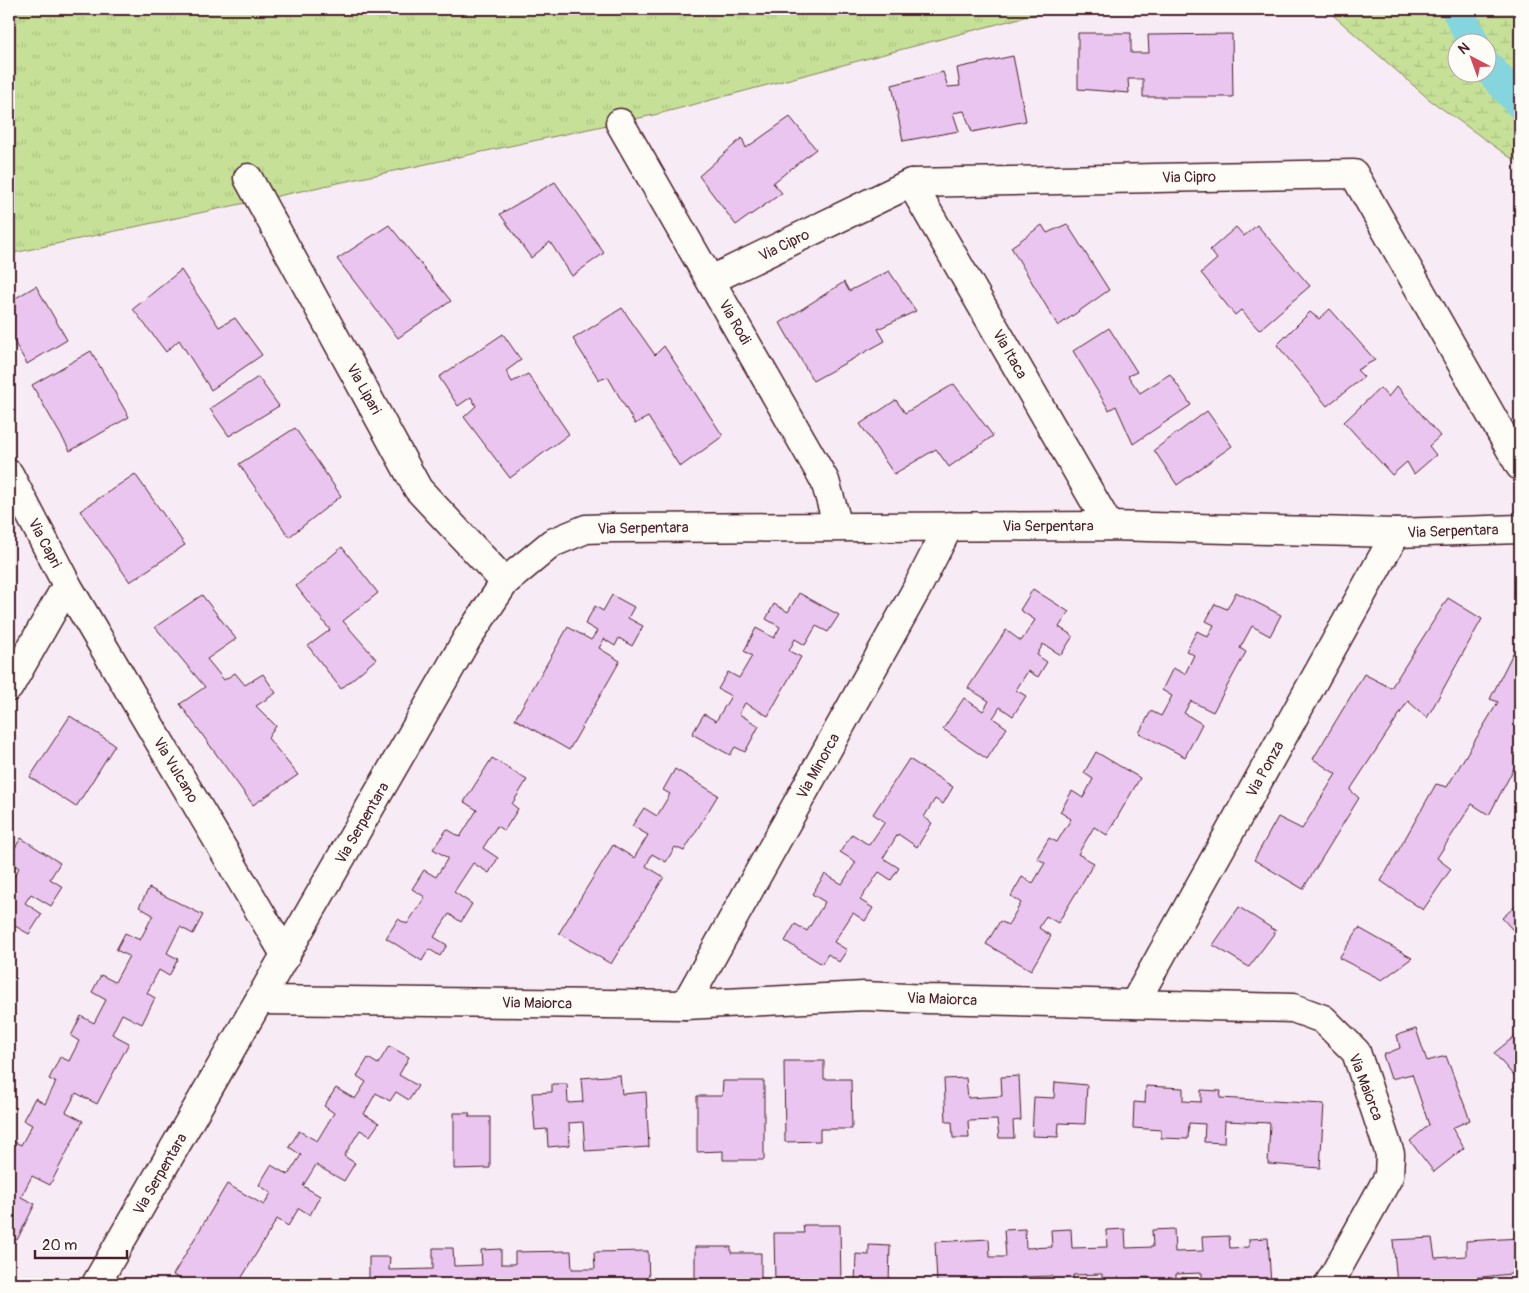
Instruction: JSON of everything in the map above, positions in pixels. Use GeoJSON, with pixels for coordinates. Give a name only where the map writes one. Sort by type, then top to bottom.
{"type":"FeatureCollection","features":[{"type":"Feature","properties":{"kind":"street","name":"Via Rodi"},"geometry":{"type":"LineString","coordinates":[[620,123],[825,481],[838,526]]}},
{"type":"Feature","properties":{"kind":"street","name":"Via Cipro"},"geometry":{"type":"LineString","coordinates":[[711,280],[911,183],[1354,174],[1520,466]]}},
{"type":"Feature","properties":{"kind":"street","name":"Via Lipari"},"geometry":{"type":"LineString","coordinates":[[248,178],[418,489],[505,582]]}},
{"type":"Feature","properties":{"kind":"street","name":"Via Itaca"},"geometry":{"type":"LineString","coordinates":[[911,183],[1109,526]]}},
{"type":"Feature","properties":{"kind":"street","name":"Via Capri"},"geometry":{"type":"LineString","coordinates":[[9,474],[67,585]]}},
{"type":"Feature","properties":{"kind":"street","name":"Via Serpentara"},"geometry":{"type":"LineString","coordinates":[[96,1284],[468,637],[505,582],[552,542],[586,529],[838,526],[1109,526],[1396,533],[1520,529]]}},
{"type":"Feature","properties":{"kind":"street","name":"Via Minorca"},"geometry":{"type":"LineString","coordinates":[[685,1005],[949,526]]}},
{"type":"Feature","properties":{"kind":"street","name":"Via Ponza"},"geometry":{"type":"LineString","coordinates":[[1134,1004],[1396,533]]}},
{"type":"Feature","properties":{"kind":"street"},"geometry":{"type":"LineString","coordinates":[[9,687],[67,585]]}},
{"type":"Feature","properties":{"kind":"street","name":"Via Vulcano"},"geometry":{"type":"LineString","coordinates":[[67,585],[286,956]]}},
{"type":"Feature","properties":{"kind":"street","name":"Via Maiorca"},"geometry":{"type":"LineString","coordinates":[[260,1000],[685,1005],[864,996],[1293,1008],[1322,1019],[1356,1052],[1390,1154],[1389,1176],[1329,1284]]}},
{"type":"Feature","properties":{"kind":"green space"},"geometry":{"type":"Polygon","coordinates":[[[9,9],[1054,9],[658,114],[9,254],[9,9]]]}},
{"type":"Feature","properties":{"kind":"green space"},"geometry":{"type":"Polygon","coordinates":[[[1326,9],[1520,9],[1520,162],[1508,156],[1430,100],[1326,9]]]}},
{"type":"Feature","properties":{"kind":"building"},"geometry":{"type":"Polygon","coordinates":[[[1078,33],[1131,33],[1131,53],[1149,53],[1148,35],[1232,34],[1233,97],[1143,97],[1143,79],[1128,79],[1129,93],[1078,89],[1078,33]]]}},
{"type":"Feature","properties":{"kind":"building"},"geometry":{"type":"Polygon","coordinates":[[[1013,56],[1026,121],[972,132],[964,111],[953,113],[959,131],[903,141],[892,85],[943,72],[948,87],[960,86],[957,68],[1013,56]]]}},
{"type":"Feature","properties":{"kind":"building"},"geometry":{"type":"Polygon","coordinates":[[[790,117],[816,149],[773,183],[782,193],[736,225],[699,176],[742,138],[746,148],[790,117]]]}},
{"type":"Feature","properties":{"kind":"building"},"geometry":{"type":"Polygon","coordinates":[[[555,182],[604,253],[572,276],[550,242],[531,258],[500,214],[555,182]]]}},
{"type":"Feature","properties":{"kind":"building"},"geometry":{"type":"Polygon","coordinates":[[[1067,224],[1109,290],[1058,326],[1011,247],[1042,225],[1047,233],[1067,224]]]}},
{"type":"Feature","properties":{"kind":"building"},"geometry":{"type":"Polygon","coordinates":[[[389,225],[451,301],[398,338],[337,259],[389,225]]]}},
{"type":"Feature","properties":{"kind":"building"},"geometry":{"type":"Polygon","coordinates":[[[1257,225],[1310,286],[1259,330],[1241,310],[1235,315],[1201,273],[1217,259],[1210,250],[1236,227],[1244,236],[1257,225]]]}},
{"type":"Feature","properties":{"kind":"building"},"geometry":{"type":"Polygon","coordinates":[[[181,270],[219,327],[235,318],[262,355],[211,390],[179,340],[166,352],[133,309],[181,270]]]}},
{"type":"Feature","properties":{"kind":"building"},"geometry":{"type":"Polygon","coordinates":[[[889,271],[916,311],[878,329],[885,341],[813,381],[780,323],[844,282],[849,291],[889,271]]]}},
{"type":"Feature","properties":{"kind":"building"},"geometry":{"type":"Polygon","coordinates":[[[36,286],[67,340],[27,364],[9,333],[9,302],[36,286]]]}},
{"type":"Feature","properties":{"kind":"building"},"geometry":{"type":"Polygon","coordinates":[[[622,308],[655,355],[664,346],[723,436],[680,467],[648,417],[635,424],[608,377],[599,380],[573,339],[622,308]]]}},
{"type":"Feature","properties":{"kind":"building"},"geometry":{"type":"Polygon","coordinates":[[[1330,309],[1375,360],[1357,370],[1364,377],[1327,406],[1277,345],[1310,312],[1319,319],[1330,309]]]}},
{"type":"Feature","properties":{"kind":"building"},"geometry":{"type":"Polygon","coordinates":[[[1109,328],[1137,372],[1128,376],[1140,393],[1170,374],[1191,405],[1133,444],[1116,406],[1109,410],[1073,351],[1109,328]]]}},
{"type":"Feature","properties":{"kind":"building"},"geometry":{"type":"Polygon","coordinates":[[[503,334],[521,360],[506,371],[512,382],[528,374],[569,434],[510,478],[464,417],[476,406],[471,397],[458,406],[439,377],[503,334]]]}},
{"type":"Feature","properties":{"kind":"building"},"geometry":{"type":"Polygon","coordinates":[[[91,351],[129,417],[70,451],[32,385],[91,351]]]}},
{"type":"Feature","properties":{"kind":"building"},"geometry":{"type":"Polygon","coordinates":[[[258,377],[279,406],[229,436],[210,409],[258,377]]]}},
{"type":"Feature","properties":{"kind":"building"},"geometry":{"type":"Polygon","coordinates":[[[954,384],[993,436],[949,467],[936,449],[894,474],[860,424],[896,400],[905,413],[954,384]]]}},
{"type":"Feature","properties":{"kind":"building"},"geometry":{"type":"Polygon","coordinates":[[[1397,386],[1440,436],[1429,446],[1436,455],[1414,474],[1407,462],[1392,475],[1344,422],[1380,388],[1388,397],[1397,386]]]}},
{"type":"Feature","properties":{"kind":"building"},"geometry":{"type":"Polygon","coordinates":[[[1207,411],[1232,446],[1177,485],[1154,450],[1207,411]]]}},
{"type":"Feature","properties":{"kind":"building"},"geometry":{"type":"Polygon","coordinates":[[[295,428],[341,496],[289,537],[239,464],[295,428]]]}},
{"type":"Feature","properties":{"kind":"building"},"geometry":{"type":"Polygon","coordinates":[[[135,474],[185,545],[130,582],[80,511],[135,474]]]}},
{"type":"Feature","properties":{"kind":"building"},"geometry":{"type":"Polygon","coordinates":[[[342,547],[378,593],[343,621],[376,659],[341,689],[308,646],[330,630],[296,586],[342,547]]]}},
{"type":"Feature","properties":{"kind":"building"},"geometry":{"type":"Polygon","coordinates":[[[1033,589],[1069,612],[1059,627],[1073,636],[1061,655],[1043,644],[1037,655],[1047,662],[1038,677],[1028,671],[1016,690],[1026,696],[1013,716],[1000,707],[993,718],[1007,728],[987,759],[943,729],[964,698],[983,711],[989,701],[968,688],[1006,630],[1021,641],[1035,620],[1020,610],[1033,589]]]}},
{"type":"Feature","properties":{"kind":"building"},"geometry":{"type":"Polygon","coordinates":[[[1236,592],[1281,615],[1270,636],[1252,626],[1240,648],[1246,652],[1213,712],[1191,701],[1184,713],[1202,724],[1185,757],[1139,733],[1151,711],[1161,716],[1172,696],[1162,690],[1173,668],[1185,674],[1194,655],[1186,651],[1197,631],[1208,637],[1214,625],[1206,621],[1215,604],[1227,609],[1236,592]]]}},
{"type":"Feature","properties":{"kind":"building"},"geometry":{"type":"Polygon","coordinates":[[[799,593],[839,615],[828,632],[816,626],[805,645],[795,639],[789,651],[801,657],[768,716],[745,703],[739,714],[759,726],[745,752],[735,747],[730,755],[692,734],[704,714],[716,721],[731,696],[718,689],[728,672],[739,678],[752,656],[744,651],[756,628],[774,638],[780,627],[766,619],[774,604],[788,612],[799,593]]]}},
{"type":"Feature","properties":{"kind":"building"},"geometry":{"type":"Polygon","coordinates":[[[202,595],[236,639],[207,659],[224,680],[235,673],[245,685],[263,674],[276,693],[256,706],[276,726],[268,738],[298,775],[253,805],[180,704],[205,687],[155,627],[202,595]]]}},
{"type":"Feature","properties":{"kind":"building"},"geometry":{"type":"Polygon","coordinates":[[[612,595],[634,607],[628,618],[643,626],[632,646],[619,638],[615,646],[604,639],[599,648],[620,661],[569,750],[515,719],[568,627],[591,640],[597,631],[585,624],[595,606],[603,611],[612,595]]]}},
{"type":"Feature","properties":{"kind":"building"},"geometry":{"type":"Polygon","coordinates":[[[1448,598],[1482,619],[1427,718],[1408,701],[1350,790],[1359,798],[1303,889],[1254,860],[1278,817],[1302,829],[1336,774],[1313,759],[1364,674],[1391,688],[1448,598]]]}},
{"type":"Feature","properties":{"kind":"building"},"geometry":{"type":"Polygon","coordinates":[[[1520,639],[1520,757],[1489,815],[1472,804],[1437,858],[1451,869],[1423,910],[1381,881],[1436,784],[1447,787],[1498,702],[1490,699],[1520,639]]]}},
{"type":"Feature","properties":{"kind":"building"},"geometry":{"type":"Polygon","coordinates":[[[70,716],[115,745],[76,807],[30,777],[70,716]]]}},
{"type":"Feature","properties":{"kind":"building"},"geometry":{"type":"Polygon","coordinates":[[[1096,752],[1140,778],[1107,835],[1094,827],[1078,854],[1094,863],[1058,923],[1046,916],[1039,928],[1051,936],[1031,970],[986,944],[1000,921],[1008,925],[1021,903],[1011,896],[1022,877],[1033,883],[1045,863],[1037,858],[1049,838],[1057,842],[1071,819],[1060,812],[1072,791],[1083,798],[1093,779],[1084,773],[1096,752]]]}},
{"type":"Feature","properties":{"kind":"building"},"geometry":{"type":"Polygon","coordinates":[[[492,758],[527,780],[512,804],[518,809],[504,831],[497,826],[483,848],[498,858],[489,873],[473,863],[454,892],[472,904],[461,922],[449,914],[434,937],[447,945],[440,956],[429,949],[422,961],[386,938],[398,919],[407,924],[425,897],[412,889],[424,870],[436,877],[448,858],[433,849],[447,829],[460,837],[477,810],[464,802],[492,758]]]}},
{"type":"Feature","properties":{"kind":"building"},"geometry":{"type":"Polygon","coordinates":[[[909,759],[953,787],[943,804],[935,799],[924,817],[932,823],[917,847],[898,834],[883,858],[899,868],[891,880],[879,872],[860,900],[873,908],[865,921],[853,913],[834,942],[847,950],[839,962],[828,954],[822,964],[785,941],[795,924],[807,931],[825,902],[812,894],[825,874],[842,884],[856,862],[840,852],[852,834],[869,845],[885,822],[873,814],[909,759]]]}},
{"type":"Feature","properties":{"kind":"building"},"geometry":{"type":"Polygon","coordinates":[[[675,769],[718,795],[684,851],[675,847],[666,862],[652,854],[646,866],[664,877],[611,964],[559,933],[613,845],[634,858],[648,835],[632,826],[644,808],[657,816],[670,794],[663,790],[675,769]]]}},
{"type":"Feature","properties":{"kind":"building"},"geometry":{"type":"Polygon","coordinates":[[[21,838],[60,863],[50,879],[63,887],[51,906],[31,894],[25,903],[42,914],[29,934],[15,926],[9,936],[9,885],[19,868],[9,861],[9,857],[21,838]]]}},
{"type":"Feature","properties":{"kind":"building"},"geometry":{"type":"Polygon","coordinates":[[[149,888],[203,915],[193,934],[180,927],[167,953],[178,959],[169,976],[159,970],[147,993],[155,998],[142,1024],[122,1014],[112,1034],[129,1043],[97,1104],[76,1093],[66,1112],[83,1121],[50,1185],[32,1176],[21,1197],[35,1204],[17,1240],[9,1236],[9,1169],[11,1164],[9,1163],[9,1145],[11,1140],[21,1145],[32,1125],[23,1120],[35,1098],[45,1104],[56,1082],[49,1079],[60,1057],[69,1061],[79,1041],[71,1036],[81,1016],[94,1023],[106,1000],[92,992],[101,975],[115,982],[129,956],[116,950],[125,933],[140,940],[153,915],[139,907],[149,888]]]}},
{"type":"Feature","properties":{"kind":"building"},"geometry":{"type":"Polygon","coordinates":[[[1520,902],[1520,938],[1502,918],[1520,902]]]}},
{"type":"Feature","properties":{"kind":"building"},"geometry":{"type":"Polygon","coordinates":[[[1239,907],[1276,931],[1249,967],[1213,945],[1239,907]]]}},
{"type":"Feature","properties":{"kind":"building"},"geometry":{"type":"Polygon","coordinates":[[[1359,928],[1412,958],[1382,980],[1339,958],[1359,928]]]}},
{"type":"Feature","properties":{"kind":"building"},"geometry":{"type":"Polygon","coordinates":[[[1416,1029],[1427,1061],[1446,1056],[1470,1120],[1452,1128],[1464,1148],[1434,1172],[1410,1141],[1429,1125],[1412,1074],[1391,1079],[1383,1055],[1400,1048],[1397,1035],[1416,1029]]]}},
{"type":"Feature","properties":{"kind":"building"},"geometry":{"type":"Polygon","coordinates":[[[1520,1032],[1520,1101],[1512,1089],[1519,1082],[1494,1053],[1520,1032]]]}},
{"type":"Feature","properties":{"kind":"building"},"geometry":{"type":"Polygon","coordinates":[[[389,1046],[409,1057],[399,1075],[418,1086],[409,1100],[396,1092],[390,1101],[376,1093],[364,1114],[379,1123],[370,1136],[360,1130],[344,1156],[355,1163],[344,1181],[316,1165],[303,1186],[320,1196],[310,1215],[299,1208],[288,1226],[277,1219],[238,1284],[188,1284],[173,1275],[227,1184],[264,1205],[271,1193],[259,1185],[271,1165],[288,1175],[301,1155],[289,1147],[299,1131],[317,1141],[334,1113],[324,1106],[336,1088],[355,1099],[366,1082],[357,1076],[368,1058],[378,1064],[389,1046]]]}},
{"type":"Feature","properties":{"kind":"building"},"geometry":{"type":"Polygon","coordinates":[[[784,1061],[824,1061],[824,1079],[851,1079],[852,1129],[820,1129],[820,1141],[785,1142],[784,1061]]]}},
{"type":"Feature","properties":{"kind":"building"},"geometry":{"type":"Polygon","coordinates":[[[620,1075],[622,1094],[646,1092],[649,1147],[585,1151],[583,1122],[569,1123],[570,1145],[548,1147],[547,1129],[535,1130],[532,1093],[552,1092],[552,1084],[567,1084],[568,1103],[583,1102],[581,1078],[620,1075]]]}},
{"type":"Feature","properties":{"kind":"building"},"geometry":{"type":"Polygon","coordinates":[[[1019,1076],[1021,1120],[1013,1121],[1014,1138],[999,1138],[997,1120],[968,1121],[969,1138],[953,1138],[952,1122],[946,1122],[944,1079],[966,1078],[968,1098],[1002,1096],[1001,1077],[1019,1076]]]}},
{"type":"Feature","properties":{"kind":"building"},"geometry":{"type":"Polygon","coordinates":[[[723,1081],[764,1081],[764,1160],[723,1160],[723,1151],[697,1152],[697,1096],[722,1096],[723,1081]]]}},
{"type":"Feature","properties":{"kind":"building"},"geometry":{"type":"Polygon","coordinates":[[[1055,1082],[1087,1085],[1085,1124],[1059,1123],[1058,1137],[1032,1136],[1034,1097],[1054,1098],[1055,1082]]]}},
{"type":"Feature","properties":{"kind":"building"},"geometry":{"type":"Polygon","coordinates":[[[1146,1086],[1183,1088],[1183,1101],[1201,1102],[1201,1090],[1221,1091],[1220,1098],[1324,1104],[1320,1168],[1268,1164],[1270,1123],[1225,1121],[1224,1143],[1204,1142],[1205,1124],[1189,1123],[1188,1139],[1161,1138],[1161,1130],[1133,1128],[1134,1102],[1145,1103],[1146,1086]]]}},
{"type":"Feature","properties":{"kind":"building"},"geometry":{"type":"Polygon","coordinates":[[[454,1113],[470,1113],[469,1117],[490,1117],[490,1168],[454,1169],[454,1113]]]}},
{"type":"Feature","properties":{"kind":"building"},"geometry":{"type":"Polygon","coordinates":[[[803,1225],[840,1225],[841,1284],[801,1284],[801,1281],[775,1281],[774,1233],[804,1233],[803,1225]]]}},
{"type":"Feature","properties":{"kind":"building"},"geometry":{"type":"Polygon","coordinates":[[[1025,1229],[1026,1248],[1052,1247],[1051,1230],[1071,1229],[1072,1248],[1107,1247],[1106,1230],[1125,1229],[1126,1248],[1153,1247],[1152,1230],[1174,1229],[1175,1252],[1203,1251],[1202,1237],[1229,1236],[1230,1248],[1249,1247],[1249,1239],[1268,1238],[1271,1284],[1202,1284],[1202,1273],[1176,1274],[1176,1284],[1148,1284],[1148,1277],[1122,1279],[1123,1284],[1102,1284],[1102,1274],[1073,1275],[1074,1284],[1053,1284],[1053,1276],[1021,1277],[1021,1284],[1000,1284],[1000,1279],[987,1280],[987,1284],[937,1284],[935,1242],[989,1239],[990,1257],[1006,1257],[1004,1230],[1025,1229]]]}},
{"type":"Feature","properties":{"kind":"building"},"geometry":{"type":"Polygon","coordinates":[[[1432,1238],[1435,1258],[1466,1256],[1466,1241],[1520,1238],[1520,1273],[1473,1278],[1473,1284],[1397,1284],[1393,1240],[1432,1238]]]}},
{"type":"Feature","properties":{"kind":"building"},"geometry":{"type":"Polygon","coordinates":[[[869,1245],[890,1246],[889,1284],[855,1284],[856,1254],[869,1255],[869,1245]]]}},
{"type":"Feature","properties":{"kind":"building"},"geometry":{"type":"Polygon","coordinates":[[[695,1247],[731,1247],[731,1253],[761,1253],[761,1284],[695,1284],[695,1247]]]}},
{"type":"Feature","properties":{"kind":"building"},"geometry":{"type":"Polygon","coordinates":[[[433,1248],[453,1248],[454,1266],[482,1265],[481,1250],[501,1249],[501,1264],[515,1264],[515,1252],[571,1251],[572,1269],[595,1269],[594,1252],[648,1251],[649,1284],[369,1284],[369,1257],[390,1257],[389,1270],[433,1269],[433,1248]]]}},
{"type":"Feature","properties":{"kind":"waterway"},"geometry":{"type":"LineString","coordinates":[[1457,9],[1468,32]]}},
{"type":"Feature","properties":{"kind":"waterway"},"geometry":{"type":"LineString","coordinates":[[1496,76],[1520,103]]}}]}
